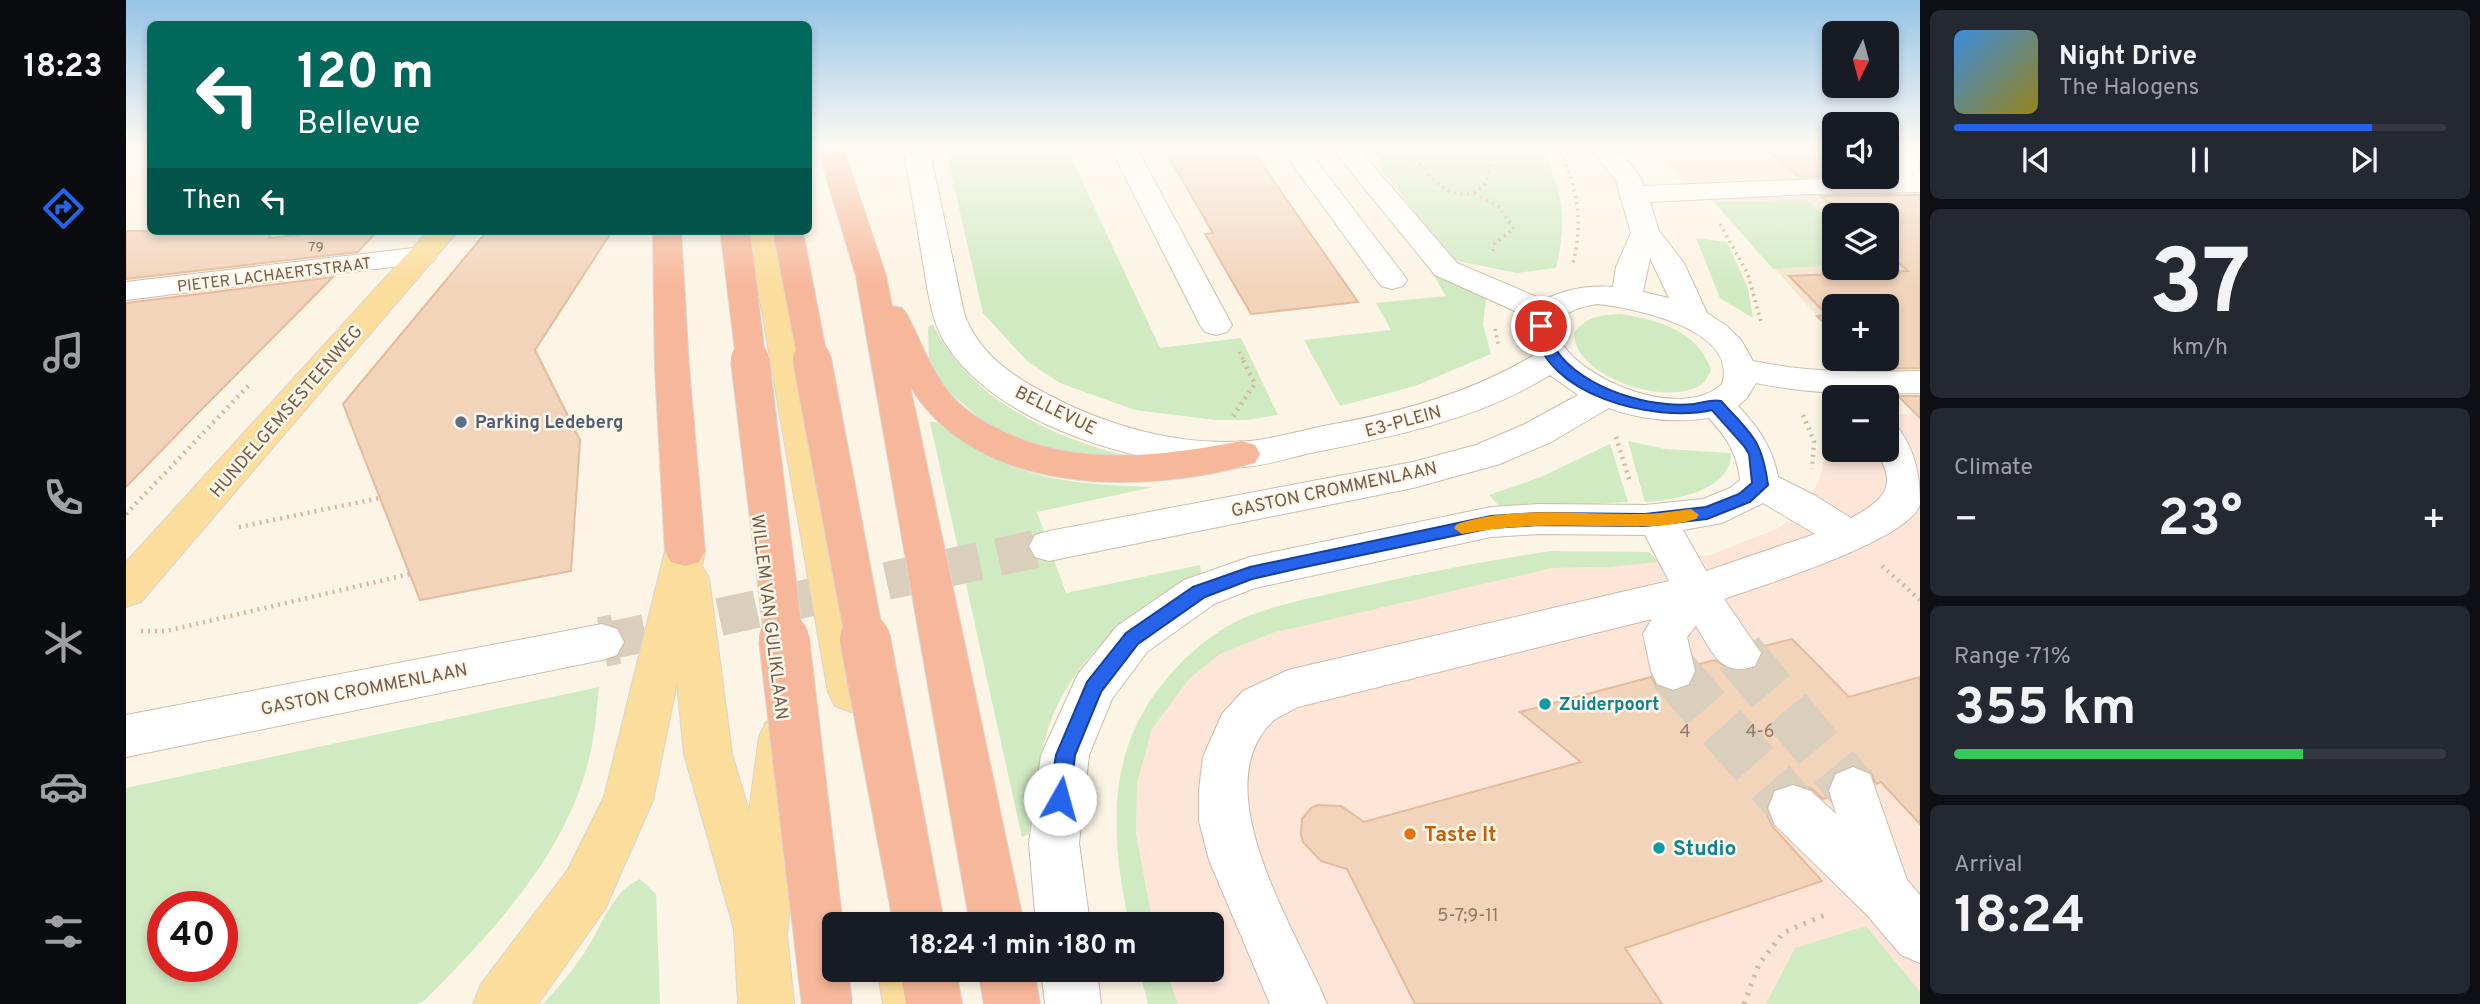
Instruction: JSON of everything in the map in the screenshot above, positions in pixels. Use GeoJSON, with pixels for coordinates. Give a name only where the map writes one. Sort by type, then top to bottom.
{"type":"FeatureCollection","features":[{"type":"Feature","properties":{"kind":"highway"},"geometry":{"type":"LineString","coordinates":[[845,194],[871,276],[995,912]]}},
{"type":"Feature","properties":{"kind":"highway"},"geometry":{"type":"LineString","coordinates":[[667,235],[672,368],[685,551]]}},
{"type":"Feature","properties":{"kind":"highway"},"geometry":{"type":"LineString","coordinates":[[735,235],[827,1004]]}},
{"type":"Feature","properties":{"kind":"highway"},"geometry":{"type":"LineString","coordinates":[[789,235],[917,912]]}},
{"type":"Feature","properties":{"kind":"highway"},"geometry":{"type":"LineString","coordinates":[[871,276],[925,385],[941,407],[992,443],[1028,457],[1072,468],[1122,472],[1170,468],[1242,454]]}},
{"type":"Feature","properties":{"kind":"highway"},"geometry":{"type":"LineString","coordinates":[[930,982],[934,1004]]}},
{"type":"Feature","properties":{"kind":"highway"},"geometry":{"type":"LineString","coordinates":[[1008,982],[1012,1004]]}},
{"type":"Feature","properties":{"kind":"main road","name":"WILLEM VAN GULIKLAAN"},"geometry":{"type":"LineString","coordinates":[[722,235],[784,728],[760,934],[766,1004]]}},
{"type":"Feature","properties":{"kind":"main road"},"geometry":{"type":"LineString","coordinates":[[762,235],[894,912]]}},
{"type":"Feature","properties":{"kind":"main road","name":"HUNDELGEMSESTEENWEG"},"geometry":{"type":"LineString","coordinates":[[126,590],[433,244]]}},
{"type":"Feature","properties":{"kind":"main road"},"geometry":{"type":"LineString","coordinates":[[685,551],[708,754],[760,934]]}},
{"type":"Feature","properties":{"kind":"main road"},"geometry":{"type":"LineString","coordinates":[[501,1004],[586,890],[628,800],[685,551]]}},
{"type":"Feature","properties":{"kind":"main road"},"geometry":{"type":"LineString","coordinates":[[907,982],[911,1004]]}},
{"type":"Feature","properties":{"kind":"street","name":"BELLEVUE"},"geometry":{"type":"LineString","coordinates":[[925,194],[947,307],[962,343],[981,365],[1006,386],[1032,402],[1108,435],[1159,445],[1242,454]]}},
{"type":"Feature","properties":{"kind":"street"},"geometry":{"type":"LineString","coordinates":[[1149,194],[1225,334]]}},
{"type":"Feature","properties":{"kind":"street"},"geometry":{"type":"LineString","coordinates":[[1328,194],[1392,280]]}},
{"type":"Feature","properties":{"kind":"street"},"geometry":{"type":"LineString","coordinates":[[1384,194],[1446,269],[1546,313]]}},
{"type":"Feature","properties":{"kind":"street"},"geometry":{"type":"LineString","coordinates":[[1655,194],[1634,195],[1645,233],[1669,263],[1695,320]]}},
{"type":"Feature","properties":{"kind":"street"},"geometry":{"type":"LineString","coordinates":[[1627,297],[1630,267],[1645,233]]}},
{"type":"Feature","properties":{"kind":"street","name":"PIETER LACHAERTSTRAAT"},"geometry":{"type":"LineString","coordinates":[[126,291],[433,244]]}},
{"type":"Feature","properties":{"kind":"street"},"geometry":{"type":"LineString","coordinates":[[1598,295],[1627,297],[1673,309],[1695,320],[1725,343],[1735,356],[1740,369],[1740,380],[1735,391],[1716,404],[1693,410],[1591,402],[1542,341],[1541,326],[1546,313],[1556,305],[1574,298],[1598,295]]}},
{"type":"Feature","properties":{"kind":"street","name":"E3-PLEIN"},"geometry":{"type":"LineString","coordinates":[[1242,454],[1427,417],[1522,379],[1553,358]]}},
{"type":"Feature","properties":{"kind":"street"},"geometry":{"type":"LineString","coordinates":[[1740,369],[1822,387]]}},
{"type":"Feature","properties":{"kind":"street"},"geometry":{"type":"LineString","coordinates":[[1894,385],[1920,382]]}},
{"type":"Feature","properties":{"kind":"street","name":"GASTON CROMMENLAAN"},"geometry":{"type":"LineString","coordinates":[[1049,546],[1413,475],[1487,455],[1538,433],[1591,402]]}},
{"type":"Feature","properties":{"kind":"street"},"geometry":{"type":"LineString","coordinates":[[1716,404],[1750,443],[1775,492],[1850,537]]}},
{"type":"Feature","properties":{"kind":"street"},"geometry":{"type":"LineString","coordinates":[[1300,1004],[1235,860],[1224,821],[1223,790],[1227,757],[1239,729],[1259,705],[1288,690],[1698,591],[1850,537],[1889,515],[1904,499],[1906,479],[1899,458]]}},
{"type":"Feature","properties":{"kind":"street"},"geometry":{"type":"LineString","coordinates":[[1062,912],[1054,843],[1065,755],[1094,688],[1132,639],[1199,592],[1250,573],[1491,522],[1651,519],[1707,513],[1744,498],[1775,492]]}},
{"type":"Feature","properties":{"kind":"street"},"geometry":{"type":"LineString","coordinates":[[1651,519],[1698,591],[1708,612],[1739,653]]}},
{"type":"Feature","properties":{"kind":"street"},"geometry":{"type":"LineString","coordinates":[[1673,671],[1665,634],[1698,591]]}},
{"type":"Feature","properties":{"kind":"street","name":"GASTON CROMMENLAAN"},"geometry":{"type":"LineString","coordinates":[[126,736],[602,642]]}},
{"type":"Feature","properties":{"kind":"street"},"geometry":{"type":"LineString","coordinates":[[1853,790],[1885,896]]}},
{"type":"Feature","properties":{"kind":"street"},"geometry":{"type":"LineString","coordinates":[[1793,808],[1885,896],[1920,936]]}},
{"type":"Feature","properties":{"kind":"street"},"geometry":{"type":"LineString","coordinates":[[1070,982],[1073,1004]]}},
{"type":"Feature","properties":{"kind":"path"},"geometry":{"type":"LineString","coordinates":[[1477,194],[1500,206],[1514,229],[1495,243],[1491,260]]}},
{"type":"Feature","properties":{"kind":"path"},"geometry":{"type":"LineString","coordinates":[[1574,298],[1569,274],[1581,230],[1575,194]]}},
{"type":"Feature","properties":{"kind":"path"},"geometry":{"type":"LineString","coordinates":[[1692,194],[1734,244],[1755,292],[1763,334]]}},
{"type":"Feature","properties":{"kind":"path"},"geometry":{"type":"LineString","coordinates":[[1225,334],[1255,384],[1229,421]]}},
{"type":"Feature","properties":{"kind":"path"},"geometry":{"type":"LineString","coordinates":[[1591,402],[1615,432],[1651,519]]}},
{"type":"Feature","properties":{"kind":"path"},"geometry":{"type":"LineString","coordinates":[[1775,492],[1810,477],[1818,453],[1814,433],[1802,414]]}},
{"type":"Feature","properties":{"kind":"path"},"geometry":{"type":"LineString","coordinates":[[170,542],[380,498]]}},
{"type":"Feature","properties":{"kind":"path"},"geometry":{"type":"LineString","coordinates":[[1850,537],[1920,600]]}},
{"type":"Feature","properties":{"kind":"path"},"geometry":{"type":"LineString","coordinates":[[139,631],[166,631],[410,574]]}},
{"type":"Feature","properties":{"kind":"path"},"geometry":{"type":"LineString","coordinates":[[1744,1004],[1759,964],[1783,933],[1838,909],[1885,896]]}},
{"type":"Feature","properties":{"kind":"shaded area"},"geometry":{"type":"Polygon","coordinates":[[[1704,194],[1920,194],[1920,347],[1899,322],[1899,294],[1822,294],[1822,322],[1717,204],[1704,194]]]}},
{"type":"Feature","properties":{"kind":"shaded area","name":"Zuiderpoort"},"geometry":{"type":"Polygon","coordinates":[[[1911,411],[1920,411],[1920,1004],[1178,1004],[1170,982],[1224,982],[1224,912],[1151,912],[1136,834],[1137,783],[1152,729],[1189,679],[1220,654],[1272,633],[1552,568],[1610,567],[1710,555],[1777,529],[1800,512],[1818,484],[1824,462],[1899,462],[1899,415],[1912,414],[1911,411]]]}},
{"type":"Feature","properties":{"kind":"green space"},"geometry":{"type":"Polygon","coordinates":[[[956,194],[1088,194],[1160,348],[1241,338],[1278,415],[1246,420],[1215,420],[1135,410],[1060,383],[1027,361],[983,313],[956,194]]]}},
{"type":"Feature","properties":{"kind":"green space"},"geometry":{"type":"Polygon","coordinates":[[[1400,194],[1559,194],[1562,233],[1556,268],[1517,273],[1452,260],[1400,194]]]}},
{"type":"Feature","properties":{"kind":"green space"},"geometry":{"type":"Polygon","coordinates":[[[1806,200],[1822,214],[1822,266],[1773,269],[1714,202],[1806,200]]]}},
{"type":"Feature","properties":{"kind":"green space"},"geometry":{"type":"Polygon","coordinates":[[[1696,238],[1727,242],[1748,288],[1753,318],[1720,298],[1696,238]]]}},
{"type":"Feature","properties":{"kind":"green space"},"geometry":{"type":"Polygon","coordinates":[[[1431,271],[1486,299],[1483,325],[1491,354],[1415,386],[1340,406],[1304,340],[1391,330],[1376,303],[1446,296],[1431,271]]]}},
{"type":"Feature","properties":{"kind":"green space"},"geometry":{"type":"Polygon","coordinates":[[[1621,314],[1663,324],[1687,337],[1705,357],[1711,370],[1705,381],[1688,390],[1653,391],[1616,380],[1587,361],[1578,349],[1574,333],[1584,323],[1595,318],[1621,314]]]}},
{"type":"Feature","properties":{"kind":"green space"},"geometry":{"type":"Polygon","coordinates":[[[933,325],[949,352],[969,375],[1017,412],[1072,439],[1131,457],[1098,460],[1026,443],[987,424],[942,386],[929,361],[928,327],[933,325]]]}},
{"type":"Feature","properties":{"kind":"green space"},"geometry":{"type":"Polygon","coordinates":[[[930,422],[938,422],[990,456],[1039,475],[1092,484],[1153,487],[1037,512],[1066,593],[1200,565],[1201,573],[1129,619],[1088,658],[1071,681],[1047,732],[1038,770],[1029,834],[1022,837],[930,422]]]}},
{"type":"Feature","properties":{"kind":"green space"},"geometry":{"type":"Polygon","coordinates":[[[1628,441],[1665,449],[1731,453],[1729,466],[1712,485],[1699,491],[1671,499],[1645,502],[1628,441]]]}},
{"type":"Feature","properties":{"kind":"green space"},"geometry":{"type":"Polygon","coordinates":[[[1610,444],[1628,502],[1501,508],[1489,495],[1541,477],[1610,444]]]}},
{"type":"Feature","properties":{"kind":"green space"},"geometry":{"type":"Polygon","coordinates":[[[1552,551],[1649,552],[1658,562],[1610,567],[1552,568],[1272,633],[1220,654],[1189,679],[1152,729],[1137,783],[1136,834],[1151,912],[1127,912],[1116,820],[1125,755],[1137,725],[1154,695],[1193,651],[1236,621],[1275,607],[1505,558],[1552,551]]]}},
{"type":"Feature","properties":{"kind":"green space"},"geometry":{"type":"Polygon","coordinates":[[[599,687],[593,740],[583,779],[569,816],[529,883],[505,914],[424,1001],[417,1004],[126,1004],[126,788],[599,687]]]}},
{"type":"Feature","properties":{"kind":"green space"},"geometry":{"type":"Polygon","coordinates":[[[640,879],[656,894],[660,1004],[543,1004],[585,952],[615,901],[622,892],[640,879]]]}},
{"type":"Feature","properties":{"kind":"green space"},"geometry":{"type":"Polygon","coordinates":[[[1866,926],[1920,992],[1920,1004],[1766,1004],[1795,948],[1866,926]]]}},
{"type":"Feature","properties":{"kind":"green space"},"geometry":{"type":"Polygon","coordinates":[[[1142,982],[1170,982],[1178,1004],[1148,1004],[1142,982]]]}},
{"type":"Feature","properties":{"kind":"building"},"geometry":{"type":"Polygon","coordinates":[[[1190,194],[1283,194],[1358,302],[1251,314],[1205,234],[1213,233],[1190,194]]]}},
{"type":"Feature","properties":{"kind":"building"},"geometry":{"type":"Polygon","coordinates":[[[1920,195],[1920,368],[1899,368],[1899,294],[1822,294],[1822,310],[1789,276],[1822,275],[1822,280],[1899,280],[1899,271],[1908,271],[1899,263],[1899,203],[1829,203],[1821,196],[1920,195]]]}},
{"type":"Feature","properties":{"kind":"building"},"geometry":{"type":"Polygon","coordinates":[[[126,231],[147,231],[147,235],[271,235],[269,238],[297,235],[373,235],[358,252],[126,279],[126,231]]]}},
{"type":"Feature","properties":{"kind":"building","name":"Parking Ledeberg"},"geometry":{"type":"Polygon","coordinates":[[[484,235],[609,235],[535,350],[580,440],[571,571],[420,600],[343,404],[484,235]]]}},
{"type":"Feature","properties":{"kind":"building"},"geometry":{"type":"Polygon","coordinates":[[[333,277],[192,419],[126,487],[126,303],[333,277]]]}},
{"type":"Feature","properties":{"kind":"building"},"geometry":{"type":"Polygon","coordinates":[[[1899,396],[1920,396],[1920,418],[1899,397],[1899,396]]]}},
{"type":"Feature","properties":{"kind":"building"},"geometry":{"type":"Polygon","coordinates":[[[1792,639],[1849,697],[1920,677],[1920,824],[1881,782],[1876,784],[1871,772],[1854,765],[1834,773],[1827,789],[1828,797],[1823,799],[1812,789],[1794,783],[1774,789],[1766,807],[1773,827],[1822,881],[1625,948],[1662,1004],[1415,1004],[1347,869],[1321,861],[1303,842],[1302,819],[1311,808],[1318,805],[1341,806],[1364,822],[1581,762],[1520,712],[1651,677],[1656,686],[1674,692],[1691,685],[1697,672],[1696,665],[1715,660],[1732,671],[1756,669],[1763,654],[1760,647],[1792,639]]]}},
{"type":"Feature","properties":{"kind":"tunnel"},"geometry":{"type":"LineString","coordinates":[[608,641],[1049,546]]}},
{"type":"Feature","properties":{"kind":"tunnel"},"geometry":{"type":"LineString","coordinates":[[602,642],[616,639]]}},
{"type":"Feature","properties":{"kind":"tunnel"},"geometry":{"type":"LineString","coordinates":[[1739,653],[1853,790]]}},
{"type":"Feature","properties":{"kind":"tunnel"},"geometry":{"type":"LineString","coordinates":[[1673,671],[1793,808]]}},
{"type":"Feature","properties":{"kind":"slow traffic"},"geometry":{"type":"LineString","coordinates":[[1462,528],[1491,522],[1539,519],[1645,520],[1691,515]]}},
{"type":"Feature","properties":{"kind":"place","name":"Parking Ledeberg"},"geometry":{"type":"Point","coordinates":[461,422]}},
{"type":"Feature","properties":{"kind":"place","name":"Zuiderpoort"},"geometry":{"type":"Point","coordinates":[1545,704]}},
{"type":"Feature","properties":{"kind":"place","name":"Taste It"},"geometry":{"type":"Point","coordinates":[1410,834]}},
{"type":"Feature","properties":{"kind":"place","name":"Studio"},"geometry":{"type":"Point","coordinates":[1659,848]}},
{"type":"Feature","properties":{"kind":"route"},"geometry":{"type":"LineString","coordinates":[[1060,799],[1065,755],[1094,688],[1132,639],[1199,592],[1250,573],[1300,561],[1491,522],[1539,519],[1645,520],[1707,513],[1744,498],[1760,485],[1756,454],[1750,443],[1716,404],[1693,410],[1665,409],[1636,404],[1606,394],[1585,384],[1553,358],[1542,341],[1541,326]]}}]}
